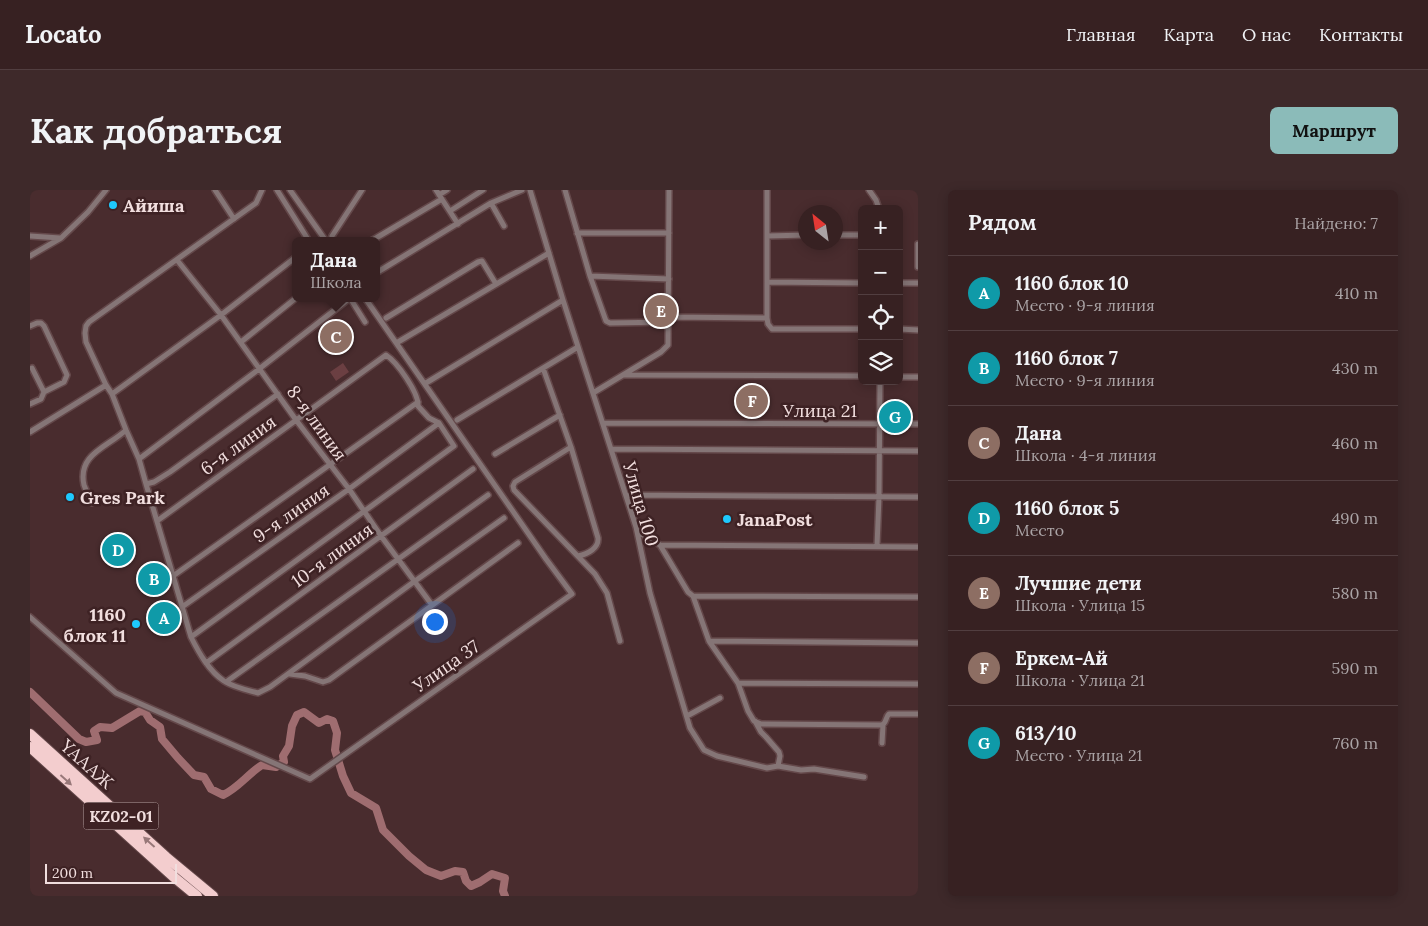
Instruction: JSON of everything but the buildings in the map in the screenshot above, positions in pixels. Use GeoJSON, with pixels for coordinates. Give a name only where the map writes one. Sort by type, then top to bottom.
{"type":"FeatureCollection","features":[{"type":"Feature","properties":{"kind":"highway","name":"ҮАААЖ"},"geometry":{"type":"LineString","coordinates":[[30,734],[188,876],[213,896]]}},
{"type":"Feature","properties":{"kind":"highway","name":"ҮАААЖ"},"geometry":{"type":"LineString","coordinates":[[30,747],[197,896]]}},
{"type":"Feature","properties":{"kind":"street"},"geometry":{"type":"LineString","coordinates":[[30,256],[61,238],[88,212],[106,190]]}},
{"type":"Feature","properties":{"kind":"street"},"geometry":{"type":"LineString","coordinates":[[215,190],[234,219]]}},
{"type":"Feature","properties":{"kind":"street"},"geometry":{"type":"LineString","coordinates":[[262,190],[256,203],[89,322],[85,332],[86,342],[112,394],[139,458],[190,637],[214,674],[226,682],[258,693],[263,692],[504,518]]}},
{"type":"Feature","properties":{"kind":"street"},"geometry":{"type":"LineString","coordinates":[[278,190],[307,237]]}},
{"type":"Feature","properties":{"kind":"street"},"geometry":{"type":"LineString","coordinates":[[292,190],[323,237]]}},
{"type":"Feature","properties":{"kind":"street"},"geometry":{"type":"LineString","coordinates":[[332,236],[362,190]]}},
{"type":"Feature","properties":{"kind":"street"},"geometry":{"type":"LineString","coordinates":[[377,237],[447,190]]}},
{"type":"Feature","properties":{"kind":"street"},"geometry":{"type":"LineString","coordinates":[[450,211],[483,190]]}},
{"type":"Feature","properties":{"kind":"street"},"geometry":{"type":"LineString","coordinates":[[380,271],[491,203],[522,190]]}},
{"type":"Feature","properties":{"kind":"street","name":"Улица 100"},"geometry":{"type":"LineString","coordinates":[[530,190],[637,531],[650,593],[690,728],[704,750],[717,756],[767,768],[778,766],[801,770],[814,769],[864,777]]}},
{"type":"Feature","properties":{"kind":"street"},"geometry":{"type":"LineString","coordinates":[[564,190],[590,276],[607,323],[767,318]]}},
{"type":"Feature","properties":{"kind":"street"},"geometry":{"type":"LineString","coordinates":[[593,393],[624,375],[668,345],[669,190]]}},
{"type":"Feature","properties":{"kind":"street"},"geometry":{"type":"LineString","coordinates":[[767,190],[768,324],[772,329],[858,329]]}},
{"type":"Feature","properties":{"kind":"street"},"geometry":{"type":"LineString","coordinates":[[869,190],[878,205]]}},
{"type":"Feature","properties":{"kind":"street"},"geometry":{"type":"LineString","coordinates":[[439,195],[458,224]]}},
{"type":"Feature","properties":{"kind":"street"},"geometry":{"type":"LineString","coordinates":[[491,203],[504,226]]}},
{"type":"Feature","properties":{"kind":"street"},"geometry":{"type":"LineString","coordinates":[[577,233],[669,233]]}},
{"type":"Feature","properties":{"kind":"street"},"geometry":{"type":"LineString","coordinates":[[843,235],[858,235]]}},
{"type":"Feature","properties":{"kind":"street"},"geometry":{"type":"LineString","coordinates":[[30,236],[61,238]]}},
{"type":"Feature","properties":{"kind":"street"},"geometry":{"type":"LineString","coordinates":[[767,236],[798,236]]}},
{"type":"Feature","properties":{"kind":"street"},"geometry":{"type":"LineString","coordinates":[[918,244],[918,267]]}},
{"type":"Feature","properties":{"kind":"street"},"geometry":{"type":"LineString","coordinates":[[398,342],[549,253]]}},
{"type":"Feature","properties":{"kind":"street","name":"8-я линия"},"geometry":{"type":"LineString","coordinates":[[177,260],[241,342],[432,605]]}},
{"type":"Feature","properties":{"kind":"street"},"geometry":{"type":"LineString","coordinates":[[112,394],[221,315],[292,260]]}},
{"type":"Feature","properties":{"kind":"street"},"geometry":{"type":"LineString","coordinates":[[386,318],[482,261],[496,284]]}},
{"type":"Feature","properties":{"kind":"street"},"geometry":{"type":"LineString","coordinates":[[590,276],[668,279]]}},
{"type":"Feature","properties":{"kind":"street"},"geometry":{"type":"LineString","coordinates":[[767,282],[858,283]]}},
{"type":"Feature","properties":{"kind":"street"},"geometry":{"type":"LineString","coordinates":[[903,283],[918,283]]}},
{"type":"Feature","properties":{"kind":"street"},"geometry":{"type":"LineString","coordinates":[[426,383],[563,300]]}},
{"type":"Feature","properties":{"kind":"street"},"geometry":{"type":"LineString","coordinates":[[241,342],[292,301]]}},
{"type":"Feature","properties":{"kind":"street"},"geometry":{"type":"LineString","coordinates":[[139,458],[259,369],[345,302]]}},
{"type":"Feature","properties":{"kind":"street"},"geometry":{"type":"LineString","coordinates":[[352,302],[365,322]]}},
{"type":"Feature","properties":{"kind":"street","name":"Улица 37"},"geometry":{"type":"LineString","coordinates":[[30,617],[116,693],[310,780],[572,594],[540,551],[368,302]]}},
{"type":"Feature","properties":{"kind":"street"},"geometry":{"type":"LineString","coordinates":[[30,326],[37,323],[41,323],[44,326],[67,375],[64,382],[44,392],[41,399],[30,404]]}},
{"type":"Feature","properties":{"kind":"street"},"geometry":{"type":"LineString","coordinates":[[903,330],[918,330]]}},
{"type":"Feature","properties":{"kind":"street"},"geometry":{"type":"LineString","coordinates":[[457,420],[578,347]]}},
{"type":"Feature","properties":{"kind":"street","name":"6-я линия"},"geometry":{"type":"LineString","coordinates":[[157,521],[386,355],[392,359],[405,376],[422,412],[439,424],[454,446],[363,511]]}},
{"type":"Feature","properties":{"kind":"street"},"geometry":{"type":"LineString","coordinates":[[32,368],[44,392]]}},
{"type":"Feature","properties":{"kind":"street"},"geometry":{"type":"LineString","coordinates":[[543,368],[571,447],[599,542],[595,548],[584,555],[578,556]]}},
{"type":"Feature","properties":{"kind":"street"},"geometry":{"type":"LineString","coordinates":[[624,375],[858,376]]}},
{"type":"Feature","properties":{"kind":"street"},"geometry":{"type":"LineString","coordinates":[[903,377],[918,377]]}},
{"type":"Feature","properties":{"kind":"street"},"geometry":{"type":"LineString","coordinates":[[31,431],[106,385]]}},
{"type":"Feature","properties":{"kind":"street"},"geometry":{"type":"LineString","coordinates":[[877,546],[880,385]]}},
{"type":"Feature","properties":{"kind":"street"},"geometry":{"type":"LineString","coordinates":[[146,484],[154,482],[170,472],[278,394]]}},
{"type":"Feature","properties":{"kind":"street"},"geometry":{"type":"LineString","coordinates":[[173,576],[418,402]]}},
{"type":"Feature","properties":{"kind":"street"},"geometry":{"type":"LineString","coordinates":[[494,454],[560,415]]}},
{"type":"Feature","properties":{"kind":"street","name":"Улица 21"},"geometry":{"type":"LineString","coordinates":[[603,423],[918,424]]}},
{"type":"Feature","properties":{"kind":"street","name":"9-я линия"},"geometry":{"type":"LineString","coordinates":[[182,607],[439,424]]}},
{"type":"Feature","properties":{"kind":"street"},"geometry":{"type":"LineString","coordinates":[[92,503],[84,485],[86,462],[106,444],[126,430]]}},
{"type":"Feature","properties":{"kind":"street"},"geometry":{"type":"LineString","coordinates":[[571,447],[515,482],[514,490],[595,574],[607,593],[620,641]]}},
{"type":"Feature","properties":{"kind":"street"},"geometry":{"type":"LineString","coordinates":[[611,449],[918,451]]}},
{"type":"Feature","properties":{"kind":"street","name":"10-я линия"},"geometry":{"type":"LineString","coordinates":[[206,663],[473,469]]}},
{"type":"Feature","properties":{"kind":"street"},"geometry":{"type":"LineString","coordinates":[[226,682],[254,664],[488,495]]}},
{"type":"Feature","properties":{"kind":"street"},"geometry":{"type":"LineString","coordinates":[[626,495],[918,497]]}},
{"type":"Feature","properties":{"kind":"street"},"geometry":{"type":"LineString","coordinates":[[190,637],[363,511]]}},
{"type":"Feature","properties":{"kind":"street"},"geometry":{"type":"LineString","coordinates":[[637,531],[660,545],[688,592],[693,596],[709,641],[738,682],[748,711],[754,721],[779,752],[778,766]]}},
{"type":"Feature","properties":{"kind":"street"},"geometry":{"type":"LineString","coordinates":[[289,674],[306,676],[326,682],[518,543]]}},
{"type":"Feature","properties":{"kind":"street"},"geometry":{"type":"LineString","coordinates":[[660,545],[918,547]]}},
{"type":"Feature","properties":{"kind":"street"},"geometry":{"type":"LineString","coordinates":[[693,596],[918,597]]}},
{"type":"Feature","properties":{"kind":"street"},"geometry":{"type":"LineString","coordinates":[[709,641],[918,643]]}},
{"type":"Feature","properties":{"kind":"street"},"geometry":{"type":"LineString","coordinates":[[738,682],[918,684]]}},
{"type":"Feature","properties":{"kind":"street"},"geometry":{"type":"LineString","coordinates":[[686,716],[720,698]]}},
{"type":"Feature","properties":{"kind":"street"},"geometry":{"type":"LineString","coordinates":[[882,743],[883,725],[889,714],[918,714]]}},
{"type":"Feature","properties":{"kind":"street"},"geometry":{"type":"LineString","coordinates":[[754,721],[761,724],[883,725]]}},
{"type":"Feature","properties":{"kind":"shaded area"},"geometry":{"type":"Polygon","coordinates":[[[343,363],[349,372],[336,381],[330,372],[343,363]]]}},
{"type":"Feature","properties":{"kind":"waterway"},"geometry":{"type":"LineString","coordinates":[[30,692],[79,739],[86,742],[97,740],[94,731],[100,727],[112,728],[140,711],[145,712],[150,720],[160,727],[162,739],[178,758],[194,775],[204,777],[211,789],[223,795],[262,765],[276,767],[284,762],[283,756],[289,746],[292,726],[297,715],[304,712],[319,723],[327,719],[333,721],[337,733],[335,750],[343,776],[351,793],[376,808],[383,830],[426,870],[441,876],[455,871],[463,872],[466,881],[471,886],[492,874],[505,878],[503,891],[505,896]]}},
{"type":"Feature","properties":{"kind":"place","name":"Айиша"},"geometry":{"type":"Point","coordinates":[113,205]}},
{"type":"Feature","properties":{"kind":"place","name":"Лучшие дети"},"geometry":{"type":"Point","coordinates":[661,311]}},
{"type":"Feature","properties":{"kind":"place","name":"Дана"},"geometry":{"type":"Point","coordinates":[336,337]}},
{"type":"Feature","properties":{"kind":"place","name":"Еркем-Ай"},"geometry":{"type":"Point","coordinates":[752,401]}},
{"type":"Feature","properties":{"kind":"place","name":"613/10"},"geometry":{"type":"Point","coordinates":[895,417]}},
{"type":"Feature","properties":{"kind":"place","name":"Gres Park"},"geometry":{"type":"Point","coordinates":[70,497]}},
{"type":"Feature","properties":{"kind":"place","name":"JanaPost"},"geometry":{"type":"Point","coordinates":[727,519]}},
{"type":"Feature","properties":{"kind":"place","name":"1160 блок 5"},"geometry":{"type":"Point","coordinates":[118,550]}},
{"type":"Feature","properties":{"kind":"place","name":"1160 блок 7"},"geometry":{"type":"Point","coordinates":[154,579]}},
{"type":"Feature","properties":{"kind":"place","name":"1160 блок 10"},"geometry":{"type":"Point","coordinates":[164,618]}},
{"type":"Feature","properties":{"kind":"place","name":"1160 блок 11"},"geometry":{"type":"Point","coordinates":[136,624]}}]}
